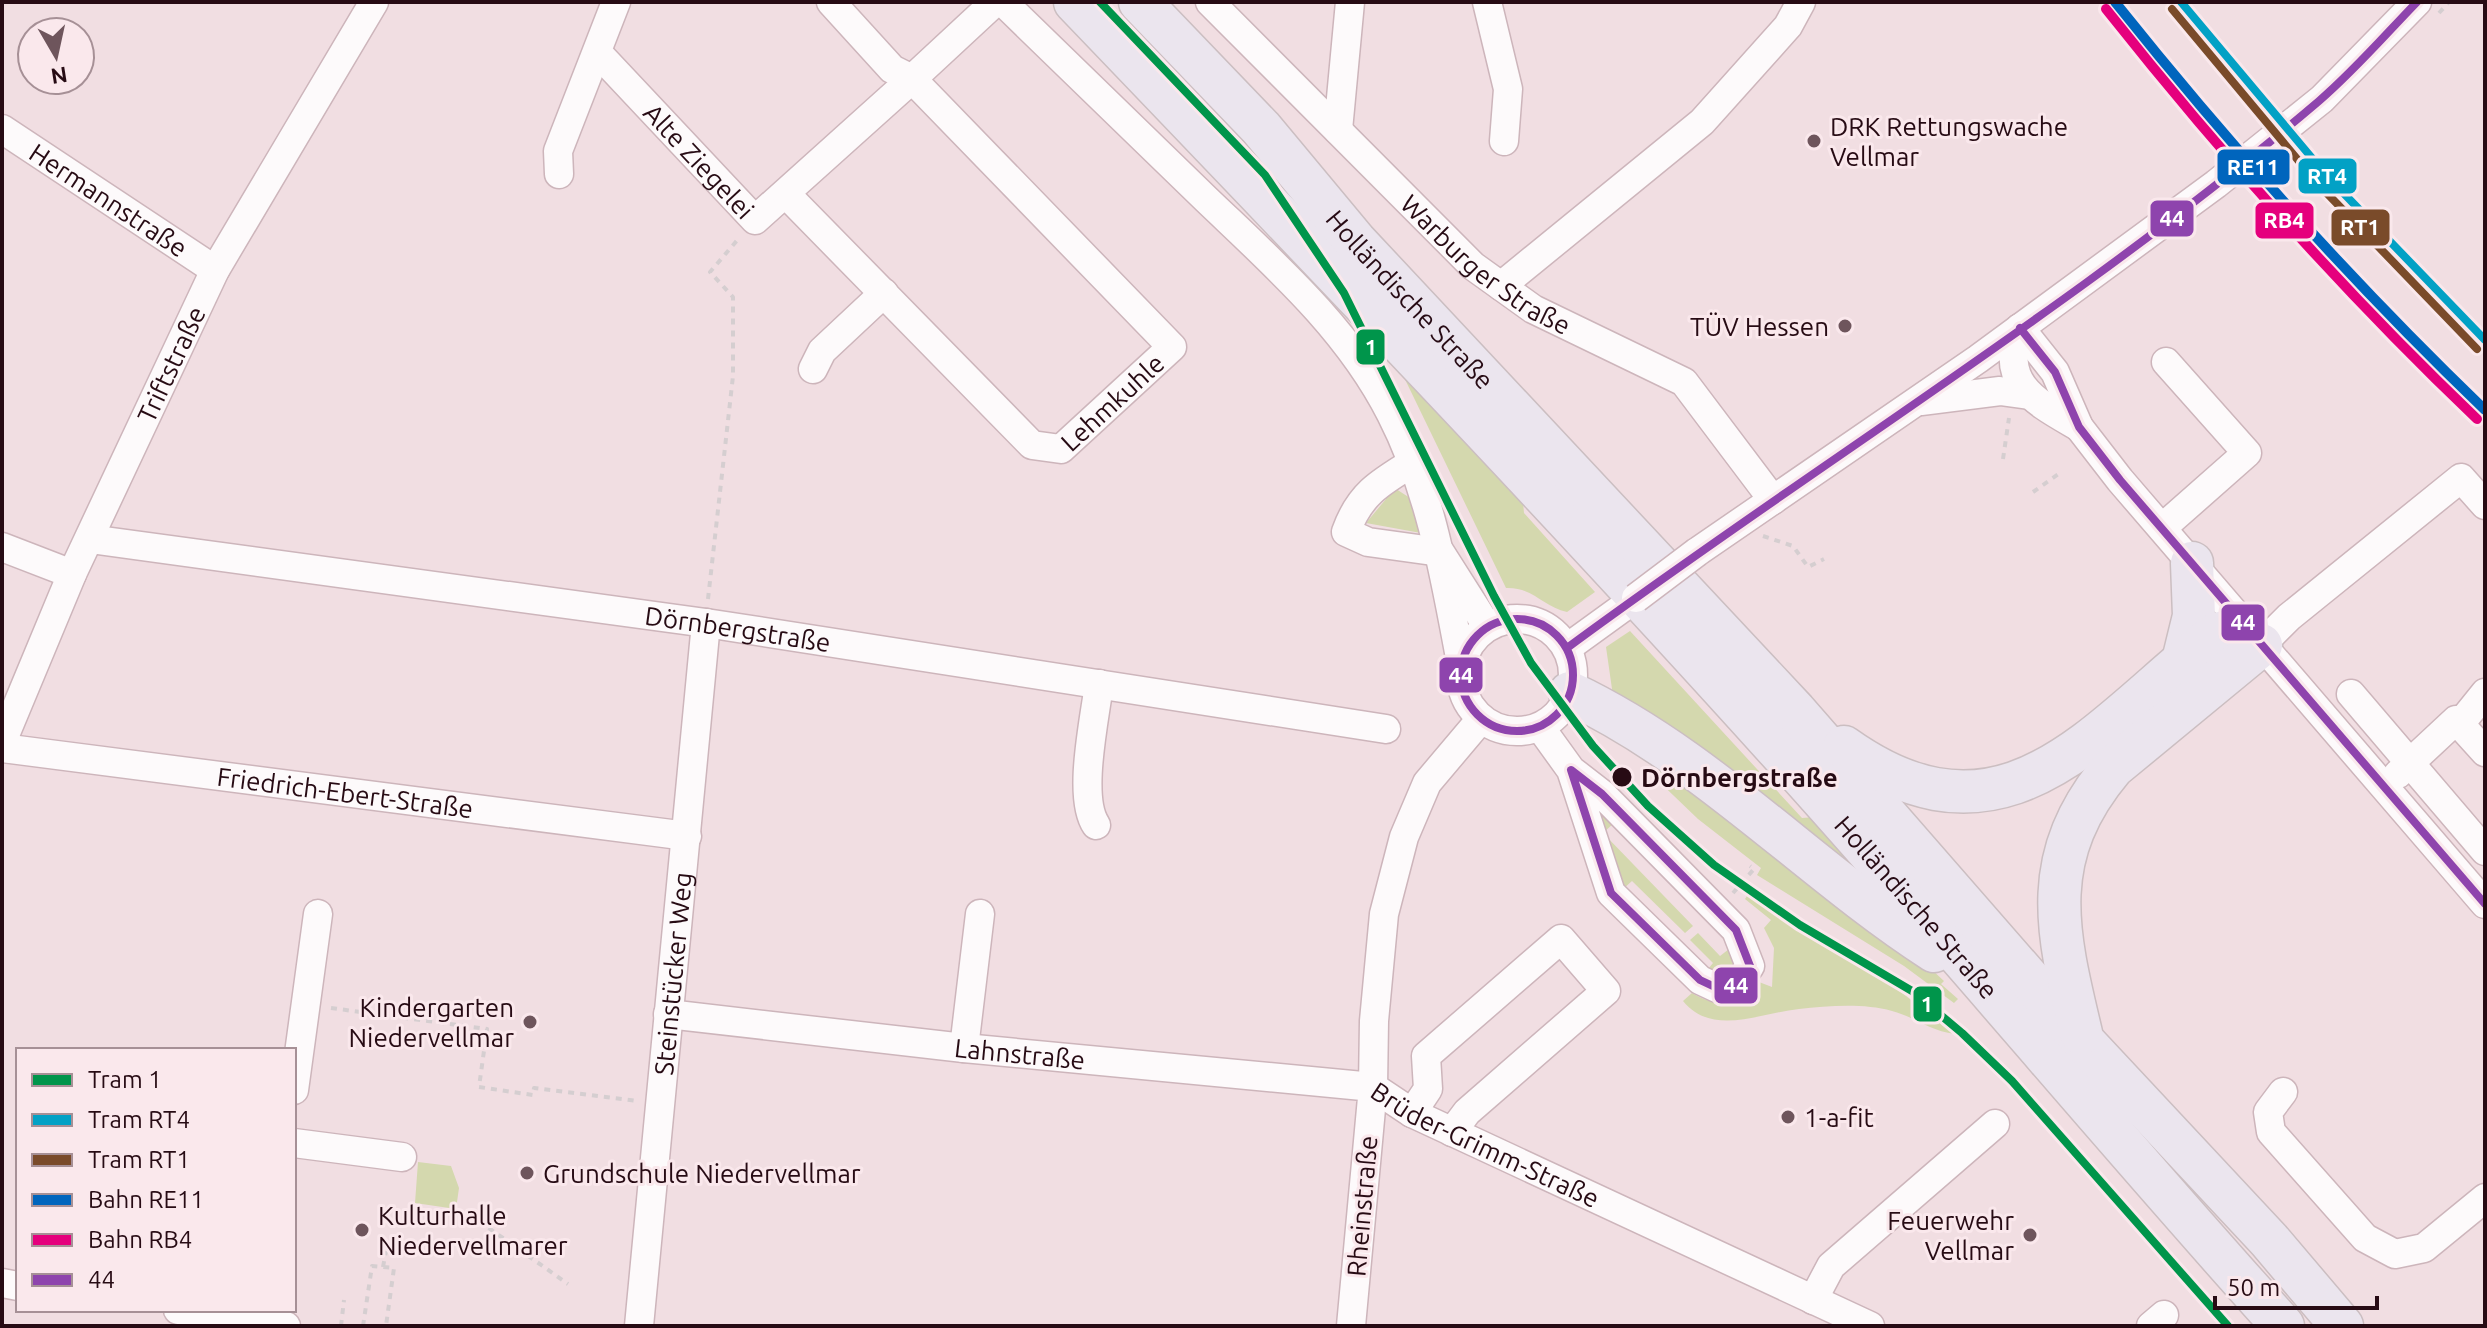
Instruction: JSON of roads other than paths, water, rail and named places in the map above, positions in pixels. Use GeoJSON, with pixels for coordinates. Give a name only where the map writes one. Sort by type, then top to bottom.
{"type":"FeatureCollection","features":[{"type":"Feature","properties":{"kind":"highway","name":"Holländische Straße"},"geometry":{"type":"LineString","coordinates":[[1075,2],[1495,441],[1779,751],[1981,980],[2161,1191],[2283,1326]]}},
{"type":"Feature","properties":{"kind":"highway","name":"Holländische Straße"},"geometry":{"type":"LineString","coordinates":[[1140,2],[1261,128],[1355,241],[1795,711],[2083,1041],[2269,1240],[2342,1326]]}},
{"type":"Feature","properties":{"kind":"highway"},"geometry":{"type":"LineString","coordinates":[[2183,661],[2194,616],[2192,563]]}},
{"type":"Feature","properties":{"kind":"highway"},"geometry":{"type":"LineString","coordinates":[[1795,711],[1877,770],[1899,781],[1944,792],[1990,791],[2032,779],[2051,769],[2216,634],[2254,636]]}},
{"type":"Feature","properties":{"kind":"highway"},"geometry":{"type":"LineString","coordinates":[[2083,1041],[2058,927],[2059,877],[2072,829],[2083,807],[2113,767],[2254,636]]}},
{"type":"Feature","properties":{"kind":"highway"},"geometry":{"type":"LineString","coordinates":[[1570,693],[1620,717],[1658,743],[1899,927],[1981,980]]}},
{"type":"Feature","properties":{"kind":"street","name":"Triftstraße"},"geometry":{"type":"LineString","coordinates":[[2,745],[72,574],[215,270],[374,2]]}},
{"type":"Feature","properties":{"kind":"street"},"geometry":{"type":"LineString","coordinates":[[559,174],[558,151],[616,2]]}},
{"type":"Feature","properties":{"kind":"street"},"geometry":{"type":"LineString","coordinates":[[831,2],[892,69],[912,79]]}},
{"type":"Feature","properties":{"kind":"street","name":"Alte Ziegelei"},"geometry":{"type":"LineString","coordinates":[[598,53],[755,220],[995,2]]}},
{"type":"Feature","properties":{"kind":"street"},"geometry":{"type":"LineString","coordinates":[[1003,2],[1294,284],[1359,357],[1392,416],[1425,495],[1440,552],[1461,663],[1463,694],[1481,719],[1509,731],[1540,727],[1556,715],[1570,693],[1574,678],[1567,648],[1546,626],[1532,620],[1512,618],[1487,626],[1475,636],[1461,663]]}},
{"type":"Feature","properties":{"kind":"street","name":"Warburger Straße"},"geometry":{"type":"LineString","coordinates":[[1210,2],[1473,266],[1533,309],[1684,382],[1773,500]]}},
{"type":"Feature","properties":{"kind":"street"},"geometry":{"type":"LineString","coordinates":[[1338,130],[1350,2]]}},
{"type":"Feature","properties":{"kind":"street"},"geometry":{"type":"LineString","coordinates":[[1487,2],[1508,89],[1504,141]]}},
{"type":"Feature","properties":{"kind":"street"},"geometry":{"type":"LineString","coordinates":[[1501,286],[1702,122],[1788,26],[1801,2]]}},
{"type":"Feature","properties":{"kind":"street"},"geometry":{"type":"LineString","coordinates":[[1567,648],[1697,552],[2020,328],[2216,184],[2322,99],[2417,2]]}},
{"type":"Feature","properties":{"kind":"street","name":"Lehmkuhle"},"geometry":{"type":"LineString","coordinates":[[786,194],[1032,445],[1061,449],[1172,347],[912,79]]}},
{"type":"Feature","properties":{"kind":"street","name":"Hermannstraße"},"geometry":{"type":"LineString","coordinates":[[2,129],[215,270]]}},
{"type":"Feature","properties":{"kind":"street"},"geometry":{"type":"LineString","coordinates":[[813,369],[822,351],[884,293]]}},
{"type":"Feature","properties":{"kind":"street"},"geometry":{"type":"LineString","coordinates":[[2019,402],[2011,350],[2020,328]]}},
{"type":"Feature","properties":{"kind":"street"},"geometry":{"type":"LineString","coordinates":[[2020,328],[2055,372],[2079,427],[2485,904]]}},
{"type":"Feature","properties":{"kind":"street"},"geometry":{"type":"LineString","coordinates":[[2162,528],[2247,453],[2166,362]]}},
{"type":"Feature","properties":{"kind":"street"},"geometry":{"type":"LineString","coordinates":[[1916,401],[2000,391],[2079,427]]}},
{"type":"Feature","properties":{"kind":"street"},"geometry":{"type":"LineString","coordinates":[[1412,463],[1381,481],[1355,507],[1346,532],[1368,542],[1440,552],[1487,626]]}},
{"type":"Feature","properties":{"kind":"street"},"geometry":{"type":"LineString","coordinates":[[2254,636],[2289,617],[2461,478],[2485,505]]}},
{"type":"Feature","properties":{"kind":"street","name":"Dörnbergstraße"},"geometry":{"type":"LineString","coordinates":[[90,539],[706,623],[1386,729]]}},
{"type":"Feature","properties":{"kind":"street"},"geometry":{"type":"LineString","coordinates":[[2,547],[72,574]]}},
{"type":"Feature","properties":{"kind":"street","name":"Steinstücker Weg"},"geometry":{"type":"LineString","coordinates":[[639,1326],[706,623]]}},
{"type":"Feature","properties":{"kind":"street"},"geometry":{"type":"LineString","coordinates":[[1096,825],[1091,817],[1087,794],[1099,684]]}},
{"type":"Feature","properties":{"kind":"street"},"geometry":{"type":"LineString","coordinates":[[2460,724],[2485,693]]}},
{"type":"Feature","properties":{"kind":"street"},"geometry":{"type":"LineString","coordinates":[[2351,694],[2485,851]]}},
{"type":"Feature","properties":{"kind":"street","name":"Brüder-Grimm-Straße"},"geometry":{"type":"LineString","coordinates":[[1481,719],[1427,783],[1404,837],[1384,914],[1374,1021],[1373,1087],[1412,1113],[1870,1326]]}},
{"type":"Feature","properties":{"kind":"street"},"geometry":{"type":"LineString","coordinates":[[2385,789],[2456,720],[2485,752]]}},
{"type":"Feature","properties":{"kind":"street"},"geometry":{"type":"LineString","coordinates":[[1540,727],[1571,770],[1602,794],[1736,930],[1750,966],[1736,986],[1717,988],[1700,980],[1611,893],[1571,770]]}},
{"type":"Feature","properties":{"kind":"street","name":"Friedrich-Ebert-Straße"},"geometry":{"type":"LineString","coordinates":[[2,745],[687,836]]}},
{"type":"Feature","properties":{"kind":"street"},"geometry":{"type":"LineString","coordinates":[[296,1076],[318,914]]}},
{"type":"Feature","properties":{"kind":"street"},"geometry":{"type":"LineString","coordinates":[[964,1048],[980,914]]}},
{"type":"Feature","properties":{"kind":"street"},"geometry":{"type":"LineString","coordinates":[[1412,1113],[1428,1089],[1426,1056],[1561,939],[1606,991],[1467,1112],[1452,1132]]}},
{"type":"Feature","properties":{"kind":"street","name":"Lahnstraße"},"geometry":{"type":"LineString","coordinates":[[668,1014],[964,1048],[1373,1087]]}},
{"type":"Feature","properties":{"kind":"street","name":"Rheinstraße"},"geometry":{"type":"LineString","coordinates":[[1351,1326],[1373,1087]]}},
{"type":"Feature","properties":{"kind":"street"},"geometry":{"type":"LineString","coordinates":[[2283,1092],[2268,1112],[2271,1132],[2365,1238],[2395,1254],[2424,1248],[2485,1198]]}},
{"type":"Feature","properties":{"kind":"street"},"geometry":{"type":"LineString","coordinates":[[1813,1300],[1831,1266],[1995,1124]]}},
{"type":"Feature","properties":{"kind":"street"},"geometry":{"type":"LineString","coordinates":[[296,1143],[402,1157]]}},
{"type":"Feature","properties":{"kind":"street"},"geometry":{"type":"LineString","coordinates":[[184,1312],[208,1320],[270,1319]]}},
{"type":"Feature","properties":{"kind":"tram line","name":"1"},"geometry":{"type":"LineString","coordinates":[[1100,2],[1265,175],[1344,293],[1494,596],[1531,663],[1593,746],[1648,806],[1714,865],[1800,925],[1912,991],[1962,1033],[2012,1081],[2228,1326]]}},
{"type":"Feature","properties":{"kind":"tram line","name":"RT4"},"geometry":{"type":"LineString","coordinates":[[2181,2],[2327,176],[2485,340]]}},
{"type":"Feature","properties":{"kind":"tram line","name":"RT1"},"geometry":{"type":"LineString","coordinates":[[2172,9],[2318,184],[2477,349]]}},
{"type":"Feature","properties":{"kind":"rail line","name":"RE11"},"geometry":{"type":"LineString","coordinates":[[2115,2],[2293,212],[2485,410]]}},
{"type":"Feature","properties":{"kind":"rail line","name":"RB4"},"geometry":{"type":"LineString","coordinates":[[2106,9],[2284,220],[2427,371],[2477,419]]}},
{"type":"Feature","properties":{"kind":"place","name":"DRK Rettungswache Vellmar"},"geometry":{"type":"Point","coordinates":[1814,141]}},
{"type":"Feature","properties":{"kind":"place","name":"TÜV Hessen"},"geometry":{"type":"Point","coordinates":[1845,326]}},
{"type":"Feature","properties":{"kind":"place","name":"Dörnbergstraße"},"geometry":{"type":"Point","coordinates":[1622,777]}},
{"type":"Feature","properties":{"kind":"place","name":"Kindergarten Niedervellmar"},"geometry":{"type":"Point","coordinates":[530,1022]}},
{"type":"Feature","properties":{"kind":"place","name":"1-a-fit"},"geometry":{"type":"Point","coordinates":[1788,1117]}},
{"type":"Feature","properties":{"kind":"place","name":"Grundschule Niedervellmar"},"geometry":{"type":"Point","coordinates":[527,1173]}},
{"type":"Feature","properties":{"kind":"place","name":"Kulturhalle Niedervellmarer"},"geometry":{"type":"Point","coordinates":[362,1230]}},
{"type":"Feature","properties":{"kind":"place","name":"Feuerwehr Vellmar"},"geometry":{"type":"Point","coordinates":[2030,1235]}}]}
